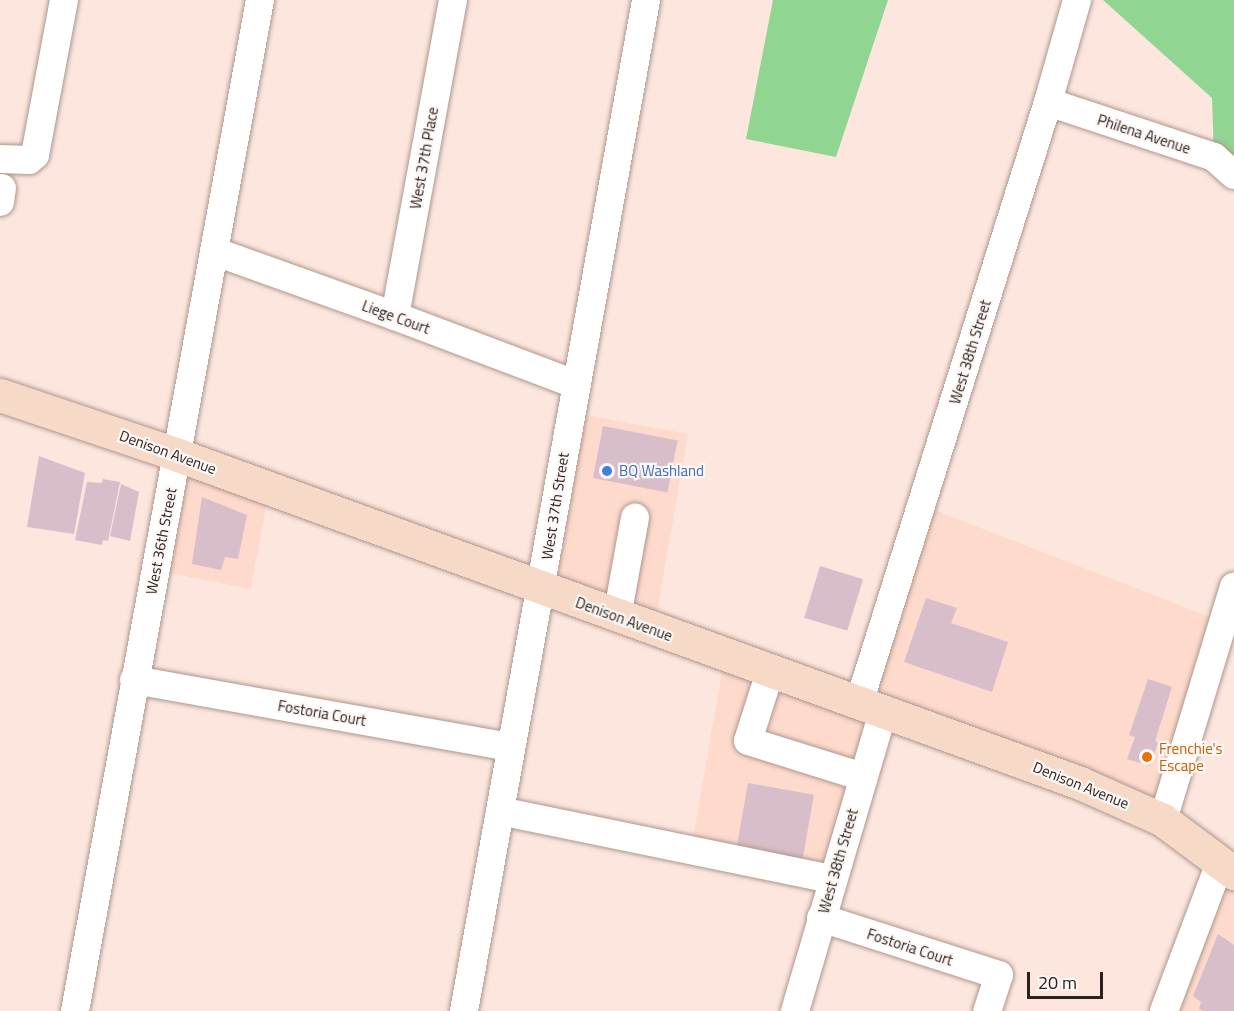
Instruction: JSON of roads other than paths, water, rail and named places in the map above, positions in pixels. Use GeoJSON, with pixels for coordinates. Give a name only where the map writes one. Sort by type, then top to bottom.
{"type":"FeatureCollection","features":[{"type":"Feature","properties":{"kind":"main road","name":"Denison Avenue"},"geometry":{"type":"LineString","coordinates":[[0,395],[178,455],[617,617],[1080,783],[1163,820],[1227,868]]}},
{"type":"Feature","properties":{"kind":"street"},"geometry":{"type":"LineString","coordinates":[[0,159],[29,160],[35,155],[64,0]]}},
{"type":"Feature","properties":{"kind":"street","name":"West 36th Street"},"geometry":{"type":"LineString","coordinates":[[75,1011],[134,680],[216,252],[260,0]]}},
{"type":"Feature","properties":{"kind":"street","name":"West 37th Place"},"geometry":{"type":"LineString","coordinates":[[394,316],[453,0]]}},
{"type":"Feature","properties":{"kind":"street","name":"West 37th Street"},"geometry":{"type":"LineString","coordinates":[[464,1011],[510,747],[541,589],[575,384],[646,0]]}},
{"type":"Feature","properties":{"kind":"street","name":"West 38th Street"},"geometry":{"type":"LineString","coordinates":[[795,1011],[863,777],[871,708],[1077,0]]}},
{"type":"Feature","properties":{"kind":"street","name":"Philena Avenue"},"geometry":{"type":"LineString","coordinates":[[1048,102],[1214,157],[1234,175]]}},
{"type":"Feature","properties":{"kind":"street","name":"Liege Court"},"geometry":{"type":"LineString","coordinates":[[216,252],[575,384]]}},
{"type":"Feature","properties":{"kind":"street"},"geometry":{"type":"LineString","coordinates":[[617,617],[635,518]]}},
{"type":"Feature","properties":{"kind":"street"},"geometry":{"type":"LineString","coordinates":[[1163,820],[1234,587]]}},
{"type":"Feature","properties":{"kind":"street"},"geometry":{"type":"LineString","coordinates":[[770,672],[748,741],[863,777]]}},
{"type":"Feature","properties":{"kind":"street","name":"Fostoria Court"},"geometry":{"type":"LineString","coordinates":[[134,680],[510,747]]}},
{"type":"Feature","properties":{"kind":"street"},"geometry":{"type":"LineString","coordinates":[[500,811],[832,879]]}},
{"type":"Feature","properties":{"kind":"street"},"geometry":{"type":"LineString","coordinates":[[1164,1011],[1227,868]]}},
{"type":"Feature","properties":{"kind":"street","name":"Fostoria Court"},"geometry":{"type":"LineString","coordinates":[[821,918],[999,975],[987,1011]]}},
{"type":"Feature","properties":{"kind":"place","name":"BQ Washland"},"geometry":{"type":"Point","coordinates":[607,471]}},
{"type":"Feature","properties":{"kind":"place","name":"Frenchie's Escape"},"geometry":{"type":"Point","coordinates":[1147,757]}}]}
